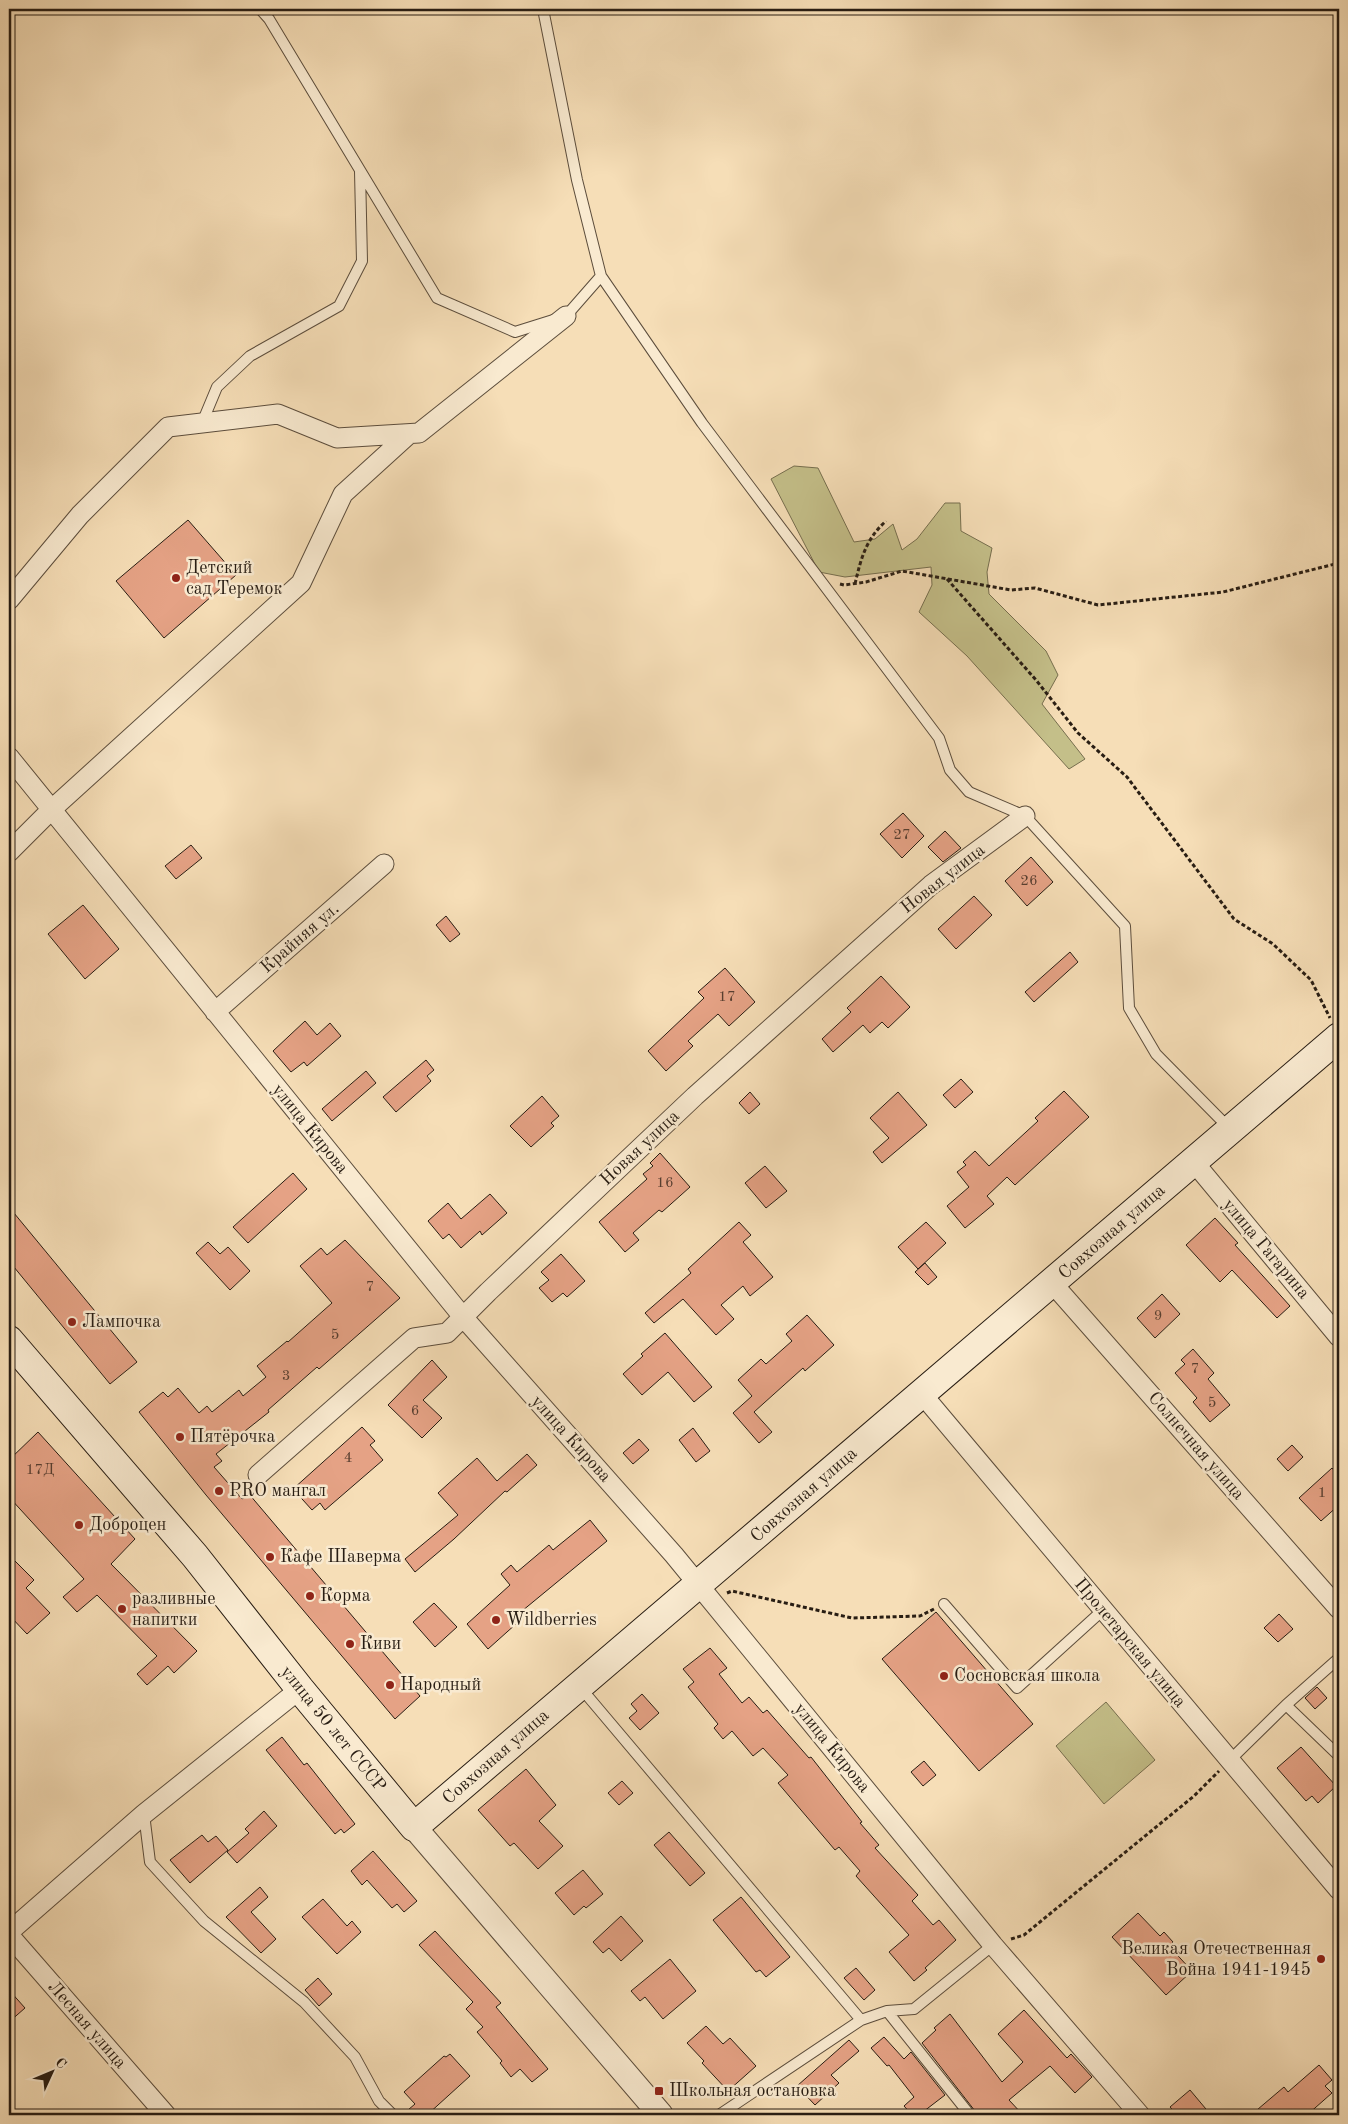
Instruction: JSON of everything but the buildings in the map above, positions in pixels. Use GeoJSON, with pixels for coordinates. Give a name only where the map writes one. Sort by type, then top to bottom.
{"type":"FeatureCollection","features":[{"type":"Feature","properties":{"kind":"main road","name":"Совхозная улица"},"geometry":{"type":"LineString","coordinates":[[414,1828],[579,1687],[705,1592],[922,1394],[1053,1284],[1193,1161],[1339,1037]]}},
{"type":"Feature","properties":{"kind":"main road","name":"улица 50 лет СССР"},"geometry":{"type":"LineString","coordinates":[[9,1340],[195,1556],[300,1689],[414,1828]]}},
{"type":"Feature","properties":{"kind":"street"},"geometry":{"type":"LineString","coordinates":[[9,600],[80,515],[168,427],[278,414],[336,438],[419,433],[566,316]]}},
{"type":"Feature","properties":{"kind":"street"},"geometry":{"type":"LineString","coordinates":[[9,852],[51,810],[302,583],[343,494],[409,434]]}},
{"type":"Feature","properties":{"kind":"street","name":"улица Кирова"},"geometry":{"type":"LineString","coordinates":[[9,757],[463,1317],[705,1592],[993,1944],[1135,2113]]}},
{"type":"Feature","properties":{"kind":"street","name":"Новая улица"},"geometry":{"type":"LineString","coordinates":[[258,1475],[414,1338],[447,1333],[695,1096],[924,892],[1025,816]]}},
{"type":"Feature","properties":{"kind":"street","name":"Крайняя ул."},"geometry":{"type":"LineString","coordinates":[[215,1012],[384,864]]}},
{"type":"Feature","properties":{"kind":"street","name":"улица Гагарина"},"geometry":{"type":"LineString","coordinates":[[1193,1161],[1339,1336]]}},
{"type":"Feature","properties":{"kind":"street","name":"Солнечная улица"},"geometry":{"type":"LineString","coordinates":[[1053,1284],[1339,1609]]}},
{"type":"Feature","properties":{"kind":"street","name":"Пролетарская улица"},"geometry":{"type":"LineString","coordinates":[[922,1394],[1339,1890]]}},
{"type":"Feature","properties":{"kind":"street"},"geometry":{"type":"LineString","coordinates":[[9,1933],[144,1814],[300,1689]]}},
{"type":"Feature","properties":{"kind":"street","name":"улица 50 лет СССР"},"geometry":{"type":"LineString","coordinates":[[414,1828],[661,2115]]}},
{"type":"Feature","properties":{"kind":"street","name":"Лесная улица"},"geometry":{"type":"LineString","coordinates":[[9,1933],[166,2115]]}},
{"type":"Feature","properties":{"kind":"lane"},"geometry":{"type":"LineString","coordinates":[[260,9],[269,19],[437,298],[515,332],[566,316],[601,276]]}},
{"type":"Feature","properties":{"kind":"lane"},"geometry":{"type":"LineString","coordinates":[[543,9],[577,180],[601,276],[702,423],[939,738],[950,770],[969,792],[1025,816],[1125,926],[1130,1008],[1156,1054],[1231,1129]]}},
{"type":"Feature","properties":{"kind":"lane"},"geometry":{"type":"LineString","coordinates":[[202,423],[217,386],[250,356],[339,306],[362,261],[360,171]]}},
{"type":"Feature","properties":{"kind":"lane"},"geometry":{"type":"LineString","coordinates":[[944,1604],[1017,1688],[1103,1610]]}},
{"type":"Feature","properties":{"kind":"lane"},"geometry":{"type":"LineString","coordinates":[[1229,1761],[1286,1705],[1339,1658]]}},
{"type":"Feature","properties":{"kind":"lane"},"geometry":{"type":"LineString","coordinates":[[579,1687],[861,2020]]}},
{"type":"Feature","properties":{"kind":"lane"},"geometry":{"type":"LineString","coordinates":[[1286,1705],[1339,1756]]}},
{"type":"Feature","properties":{"kind":"lane"},"geometry":{"type":"LineString","coordinates":[[144,1814],[150,1862],[204,1921],[304,2002],[355,2057],[379,2101],[393,2115]]}},
{"type":"Feature","properties":{"kind":"lane"},"geometry":{"type":"LineString","coordinates":[[719,2115],[861,2020],[887,2011],[914,2009],[993,1944]]}},
{"type":"Feature","properties":{"kind":"lane"},"geometry":{"type":"LineString","coordinates":[[887,2011],[970,2115]]}},
{"type":"Feature","properties":{"kind":"path"},"geometry":{"type":"LineString","coordinates":[[855,584],[862,554],[874,532],[886,521]]}},
{"type":"Feature","properties":{"kind":"path"},"geometry":{"type":"LineString","coordinates":[[818,576],[844,585],[866,582],[902,570],[1011,590],[1035,588],[1098,605],[1222,592],[1339,563]]}},
{"type":"Feature","properties":{"kind":"path"},"geometry":{"type":"LineString","coordinates":[[947,579],[1036,680],[1078,733],[1127,777],[1234,919],[1273,944],[1311,980],[1339,1037]]}},
{"type":"Feature","properties":{"kind":"path"},"geometry":{"type":"LineString","coordinates":[[705,1592],[732,1591],[852,1618],[920,1616],[944,1604]]}},
{"type":"Feature","properties":{"kind":"path"},"geometry":{"type":"LineString","coordinates":[[993,1944],[1024,1935],[1194,1796],[1229,1761]]}},
{"type":"Feature","properties":{"kind":"shaded area"},"geometry":{"type":"Polygon","coordinates":[[[794,466],[818,468],[854,542],[875,539],[893,524],[902,550],[917,539],[945,503],[960,503],[961,531],[992,548],[987,572],[989,594],[1046,651],[1058,675],[1042,704],[1085,759],[1069,769],[967,656],[919,612],[932,585],[931,567],[845,577],[819,572],[771,479],[794,466]]]}},
{"type":"Feature","properties":{"kind":"shaded area"},"geometry":{"type":"Polygon","coordinates":[[[1106,1702],[1155,1760],[1104,1804],[1056,1746],[1106,1702]]]}},
{"type":"Feature","properties":{"kind":"place","name":"Детский сад Теремок"},"geometry":{"type":"Point","coordinates":[176,578]}},
{"type":"Feature","properties":{"kind":"place","name":"Лампочка"},"geometry":{"type":"Point","coordinates":[72,1322]}},
{"type":"Feature","properties":{"kind":"place","name":"Пятёрочка"},"geometry":{"type":"Point","coordinates":[180,1437]}},
{"type":"Feature","properties":{"kind":"place","name":"PRO мангал"},"geometry":{"type":"Point","coordinates":[219,1491]}},
{"type":"Feature","properties":{"kind":"place","name":"Доброцен"},"geometry":{"type":"Point","coordinates":[79,1525]}},
{"type":"Feature","properties":{"kind":"place","name":"Кафе Шаверма"},"geometry":{"type":"Point","coordinates":[270,1557]}},
{"type":"Feature","properties":{"kind":"place","name":"Корма"},"geometry":{"type":"Point","coordinates":[310,1596]}},
{"type":"Feature","properties":{"kind":"place","name":"разливные напитки"},"geometry":{"type":"Point","coordinates":[122,1609]}},
{"type":"Feature","properties":{"kind":"place","name":"Wildberries"},"geometry":{"type":"Point","coordinates":[496,1620]}},
{"type":"Feature","properties":{"kind":"place","name":"Киви"},"geometry":{"type":"Point","coordinates":[350,1644]}},
{"type":"Feature","properties":{"kind":"place","name":"Сосновская школа"},"geometry":{"type":"Point","coordinates":[944,1676]}},
{"type":"Feature","properties":{"kind":"place","name":"Народный"},"geometry":{"type":"Point","coordinates":[390,1685]}},
{"type":"Feature","properties":{"kind":"place","name":"Великая Отечественная Война 1941-1945"},"geometry":{"type":"Point","coordinates":[1321,1959]}},
{"type":"Feature","properties":{"kind":"place","name":"Школьная остановка"},"geometry":{"type":"Point","coordinates":[659,2091]}}]}
